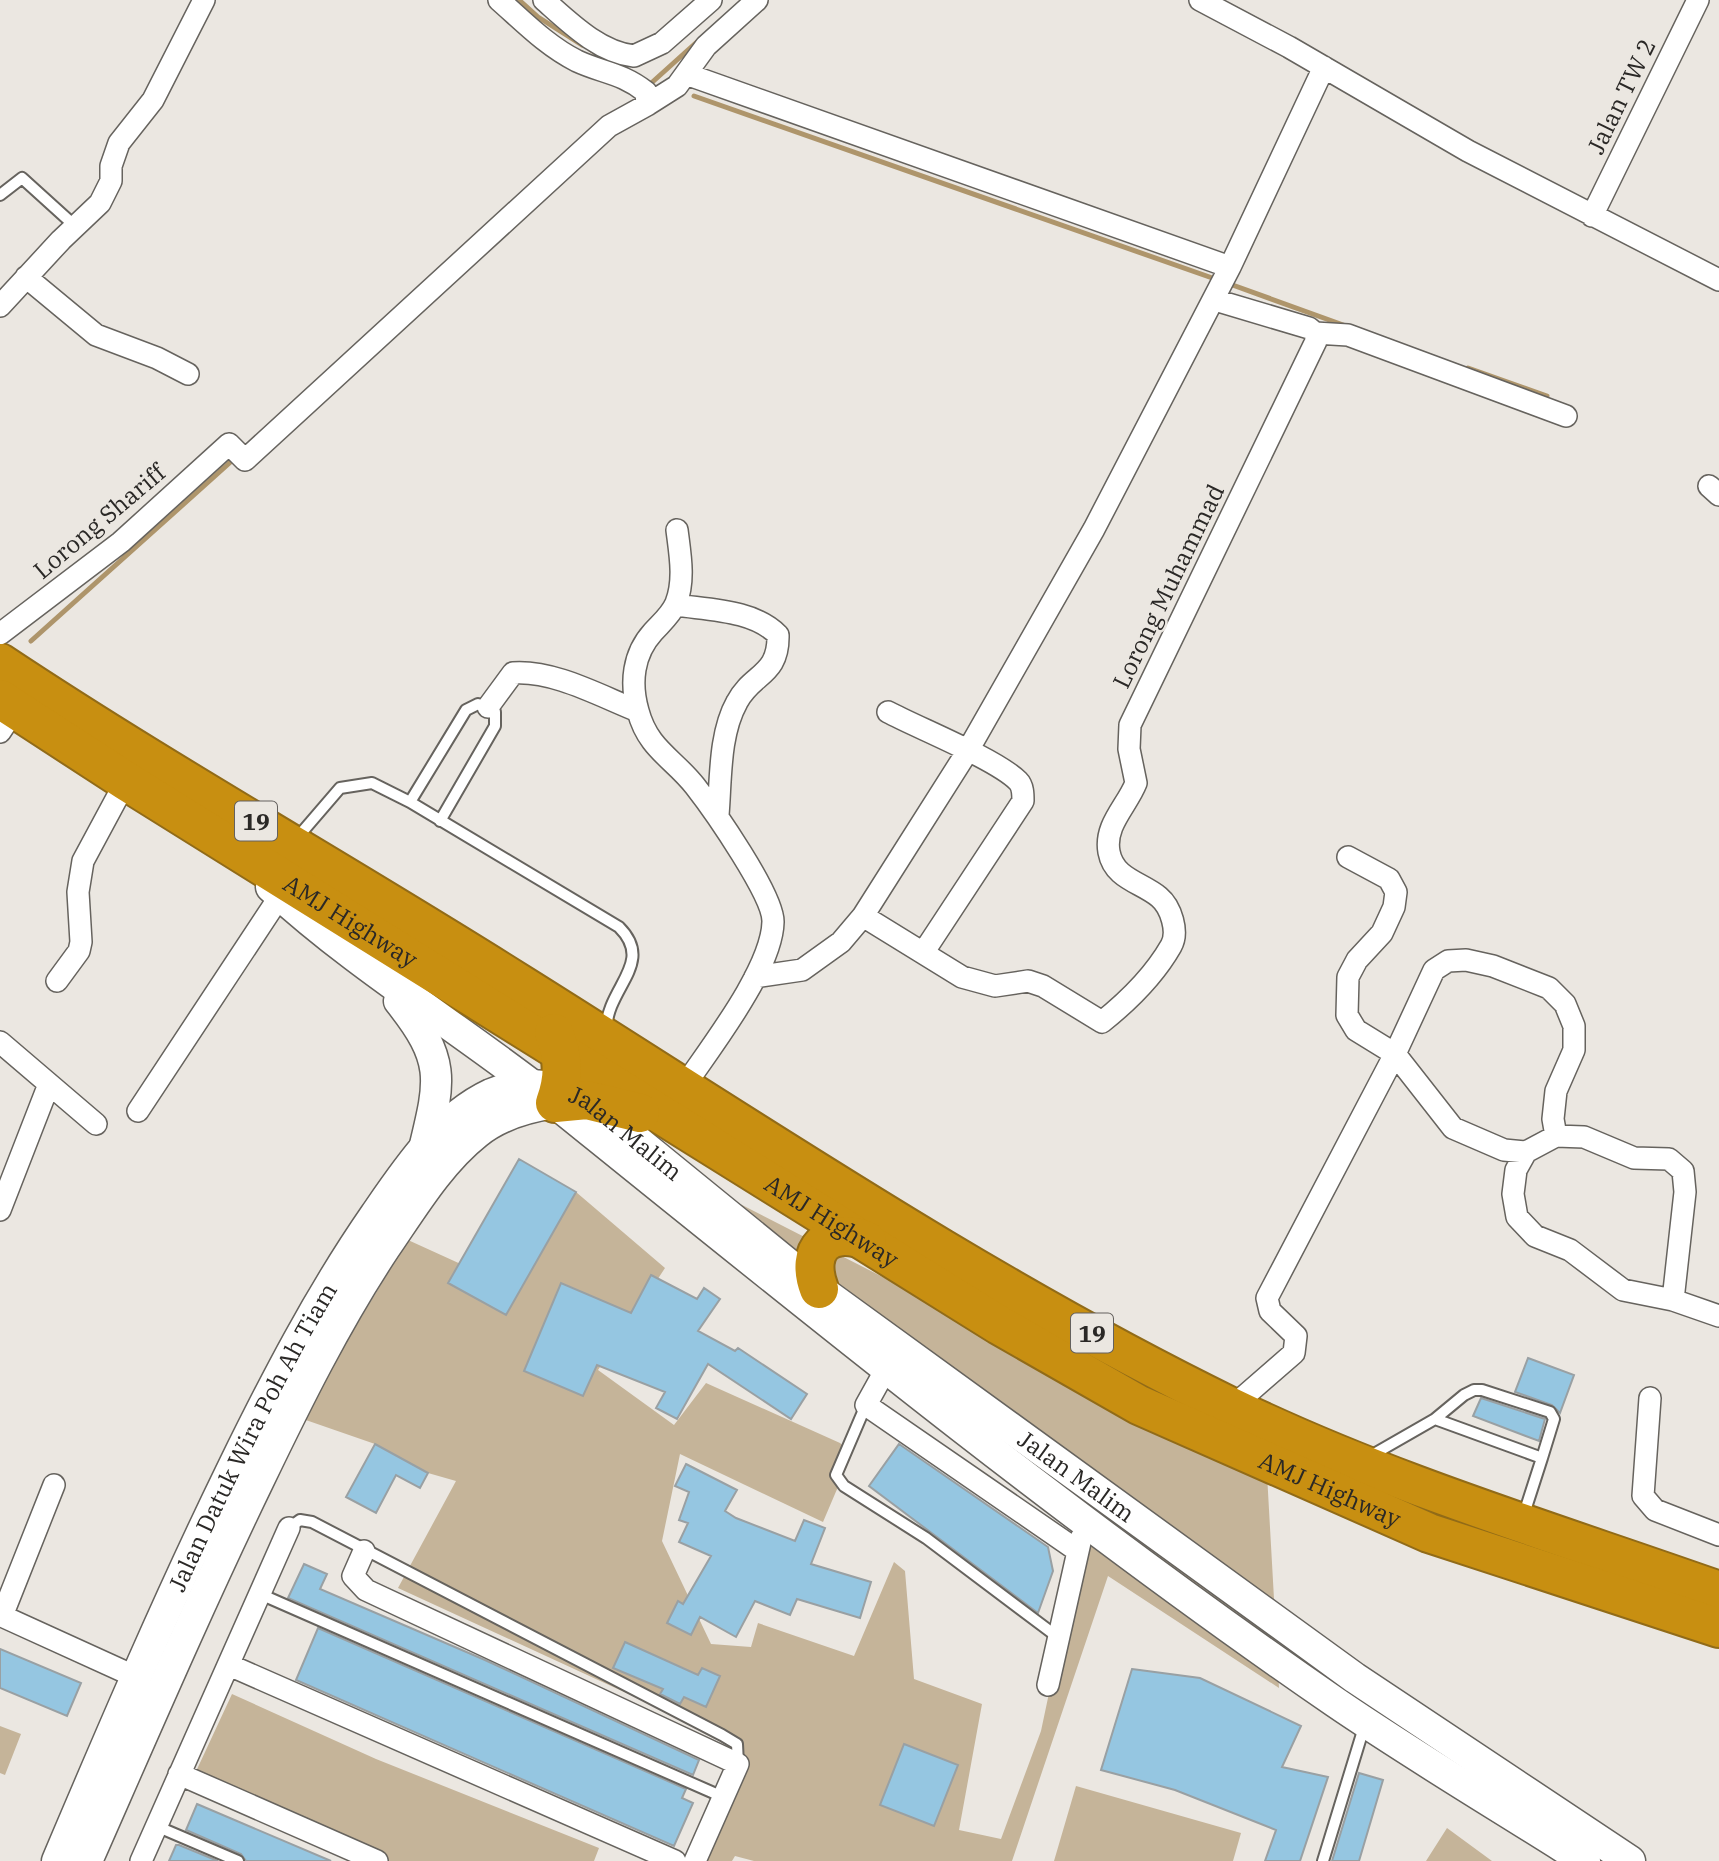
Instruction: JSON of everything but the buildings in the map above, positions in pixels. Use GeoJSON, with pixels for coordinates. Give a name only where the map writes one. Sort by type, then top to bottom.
{"type":"FeatureCollection","features":[{"type":"Feature","properties":{"kind":"highway","name":"AMJ Highway"},"geometry":{"type":"LineString","coordinates":[[0,663],[965,1261],[1095,1335],[1232,1407],[1359,1462],[1521,1525],[1719,1591]]}},
{"type":"Feature","properties":{"kind":"highway","name":"AMJ Highway"},"geometry":{"type":"LineString","coordinates":[[5,714],[125,781],[219,840],[559,1085],[743,1165],[999,1325],[1139,1405],[1429,1533],[1719,1628]]}},
{"type":"Feature","properties":{"kind":"highway"},"geometry":{"type":"LineString","coordinates":[[512,979],[542,1011],[559,1085],[646,1115],[743,1165]]}},
{"type":"Feature","properties":{"kind":"highway"},"geometry":{"type":"LineString","coordinates":[[819,1289],[812,1271],[815,1255],[825,1242],[838,1236],[852,1235],[867,1241]]}},
{"type":"Feature","properties":{"kind":"main road","name":"Jalan Malim"},"geometry":{"type":"LineString","coordinates":[[219,840],[280,896],[379,975],[559,1085],[819,1289],[1355,1678],[1630,1861]]}},
{"type":"Feature","properties":{"kind":"main road"},"geometry":{"type":"LineString","coordinates":[[379,975],[419,1026],[433,1052],[438,1088],[424,1149]]}},
{"type":"Feature","properties":{"kind":"main road","name":"Jalan Malim"},"geometry":{"type":"LineString","coordinates":[[559,1085],[1082,1537],[1585,1861]]}},
{"type":"Feature","properties":{"kind":"main road","name":"Jalan Datuk Wira Poh Ah Tiam"},"geometry":{"type":"LineString","coordinates":[[57,1861],[189,1558],[287,1357],[339,1267],[397,1183],[424,1149],[458,1115],[475,1103],[512,1087],[559,1085]]}},
{"type":"Feature","properties":{"kind":"main road","name":"Jalan Datuk Wira Poh Ah Tiam"},"geometry":{"type":"LineString","coordinates":[[87,1861],[214,1573],[312,1369],[363,1282],[416,1202],[461,1147],[496,1120],[537,1105],[559,1085]]}},
{"type":"Feature","properties":{"kind":"street"},"geometry":{"type":"LineString","coordinates":[[0,306],[75,226],[100,204],[111,181],[111,166],[119,143],[153,100],[204,0]]}},
{"type":"Feature","properties":{"kind":"street"},"geometry":{"type":"LineString","coordinates":[[499,0],[556,48],[577,61],[622,69]]}},
{"type":"Feature","properties":{"kind":"street"},"geometry":{"type":"LineString","coordinates":[[544,0],[622,69],[647,98],[677,86],[706,46],[757,0]]}},
{"type":"Feature","properties":{"kind":"street"},"geometry":{"type":"LineString","coordinates":[[622,69],[634,56],[653,50],[711,0]]}},
{"type":"Feature","properties":{"kind":"street"},"geometry":{"type":"LineString","coordinates":[[1200,0],[1324,67],[1468,151],[1719,280]]}},
{"type":"Feature","properties":{"kind":"street","name":"Jalan TW 2"},"geometry":{"type":"LineString","coordinates":[[1592,216],[1698,0]]}},
{"type":"Feature","properties":{"kind":"street"},"geometry":{"type":"LineString","coordinates":[[755,977],[802,970],[841,942],[863,916],[967,752],[1094,529],[1222,284],[1324,67]]}},
{"type":"Feature","properties":{"kind":"street"},"geometry":{"type":"LineString","coordinates":[[686,74],[1222,284],[1315,333],[1348,335],[1566,416]]}},
{"type":"Feature","properties":{"kind":"street","name":"Lorong Shariff"},"geometry":{"type":"LineString","coordinates":[[0,634],[121,542],[229,444],[245,460],[609,126],[647,98]]}},
{"type":"Feature","properties":{"kind":"street"},"geometry":{"type":"LineString","coordinates":[[26,277],[96,335],[157,358],[188,374]]}},
{"type":"Feature","properties":{"kind":"street","name":"Lorong Muhammad"},"geometry":{"type":"LineString","coordinates":[[923,953],[976,983],[995,986],[1028,981],[1043,986],[1102,1022],[1122,1006],[1172,944],[1172,919],[1168,908],[1159,897],[1122,875],[1112,863],[1108,850],[1109,834],[1116,817],[1136,783],[1129,749],[1130,725],[1316,341],[1315,333]]}},
{"type":"Feature","properties":{"kind":"street"},"geometry":{"type":"LineString","coordinates":[[677,530],[681,584],[676,604],[642,645],[634,676],[638,711],[656,749],[692,783],[718,815],[769,899],[774,921],[767,951],[755,977],[684,1088]]}},
{"type":"Feature","properties":{"kind":"street"},"geometry":{"type":"LineString","coordinates":[[676,604],[751,618],[768,625],[778,635],[778,650],[773,665],[737,700],[730,718],[718,815]]}},
{"type":"Feature","properties":{"kind":"street"},"geometry":{"type":"LineString","coordinates":[[488,707],[513,674],[526,672],[564,682],[638,711]]}},
{"type":"Feature","properties":{"kind":"street"},"geometry":{"type":"LineString","coordinates":[[863,916],[923,953],[1023,801],[1019,781],[888,712]]}},
{"type":"Feature","properties":{"kind":"street"},"geometry":{"type":"LineString","coordinates":[[57,981],[79,951],[81,942],[78,892],[83,861],[125,781]]}},
{"type":"Feature","properties":{"kind":"street"},"geometry":{"type":"LineString","coordinates":[[1348,857],[1389,879],[1396,892],[1394,907],[1382,933],[1357,960],[1348,977],[1345,997],[1347,1015],[1356,1030],[1395,1054],[1453,1128],[1504,1150],[1526,1152]]}},
{"type":"Feature","properties":{"kind":"street"},"geometry":{"type":"LineString","coordinates":[[138,1111],[280,896]]}},
{"type":"Feature","properties":{"kind":"street"},"geometry":{"type":"LineString","coordinates":[[1232,1407],[1294,1353],[1296,1336],[1270,1311],[1267,1298],[1395,1054],[1433,970],[1448,961],[1466,960],[1493,966],[1549,988],[1565,1004],[1574,1026],[1574,1050],[1556,1091],[1553,1119],[1556,1136]]}},
{"type":"Feature","properties":{"kind":"street"},"geometry":{"type":"LineString","coordinates":[[0,1042],[96,1124]]}},
{"type":"Feature","properties":{"kind":"street"},"geometry":{"type":"LineString","coordinates":[[0,1210],[5,1183],[49,1084]]}},
{"type":"Feature","properties":{"kind":"street"},"geometry":{"type":"LineString","coordinates":[[1673,1300],[1685,1192],[1683,1171],[1670,1159],[1634,1158],[1584,1137],[1556,1136],[1526,1152],[1516,1170],[1513,1194],[1517,1217],[1535,1236],[1570,1250],[1623,1290],[1673,1300],[1719,1316]]}},
{"type":"Feature","properties":{"kind":"street"},"geometry":{"type":"LineString","coordinates":[[886,1369],[866,1405],[1082,1537],[1048,1685]]}},
{"type":"Feature","properties":{"kind":"street"},"geometry":{"type":"LineString","coordinates":[[1650,1398],[1643,1496],[1655,1510],[1719,1535]]}},
{"type":"Feature","properties":{"kind":"street"},"geometry":{"type":"LineString","coordinates":[[54,1485],[2,1616],[136,1677]]}},
{"type":"Feature","properties":{"kind":"street"},"geometry":{"type":"LineString","coordinates":[[141,1861],[289,1528]]}},
{"type":"Feature","properties":{"kind":"street"},"geometry":{"type":"LineString","coordinates":[[364,1551],[353,1576],[366,1590],[738,1764],[695,1861]]}},
{"type":"Feature","properties":{"kind":"street"},"geometry":{"type":"LineString","coordinates":[[229,1665],[675,1861]]}},
{"type":"Feature","properties":{"kind":"street"},"geometry":{"type":"LineString","coordinates":[[180,1774],[377,1861]]}},
{"type":"Feature","properties":{"kind":"lane"},"geometry":{"type":"LineString","coordinates":[[0,195],[10,184],[22,178],[75,226]]}},
{"type":"Feature","properties":{"kind":"lane"},"geometry":{"type":"LineString","coordinates":[[410,802],[466,710],[478,704],[488,707],[495,712],[495,726],[440,821]]}},
{"type":"Feature","properties":{"kind":"lane"},"geometry":{"type":"LineString","coordinates":[[293,843],[340,788],[372,783],[410,802],[619,927],[628,936],[633,959],[612,998],[606,1038]]}},
{"type":"Feature","properties":{"kind":"lane"},"geometry":{"type":"LineString","coordinates":[[1359,1462],[1435,1419],[1474,1390],[1482,1390],[1550,1412],[1555,1419],[1521,1525]]}},
{"type":"Feature","properties":{"kind":"lane"},"geometry":{"type":"LineString","coordinates":[[866,1405],[836,1475],[844,1486],[926,1538],[1059,1638]]}},
{"type":"Feature","properties":{"kind":"lane"},"geometry":{"type":"LineString","coordinates":[[1435,1419],[1542,1458]]}},
{"type":"Feature","properties":{"kind":"lane"},"geometry":{"type":"LineString","coordinates":[[289,1528],[300,1520],[312,1522],[722,1735],[737,1744],[738,1764]]}},
{"type":"Feature","properties":{"kind":"lane"},"geometry":{"type":"LineString","coordinates":[[260,1594],[723,1797]]}},
{"type":"Feature","properties":{"kind":"lane"},"geometry":{"type":"LineString","coordinates":[[1323,1861],[1366,1721]]}},
{"type":"Feature","properties":{"kind":"lane"},"geometry":{"type":"LineString","coordinates":[[156,1826],[238,1861]]}},
{"type":"Feature","properties":{"kind":"shaded area"},"geometry":{"type":"Polygon","coordinates":[[[672,1169],[1267,1474],[1279,1688],[1108,1576],[1012,1861],[754,1861],[735,1856],[732,1861],[695,1861],[737,1744],[398,1588],[456,1481],[428,1473],[375,1444],[300,1418],[408,1240],[520,1291],[576,1192],[665,1268],[598,1370],[674,1425],[706,1383],[840,1443],[852,1454],[823,1522],[680,1454],[662,1541],[711,1644],[751,1647],[758,1623],[854,1656],[894,1562],[905,1571],[914,1679],[982,1704],[959,1830],[1001,1839],[1041,1731],[1085,1523],[1102,1495],[672,1169]]]}},
{"type":"Feature","properties":{"kind":"shaded area"},"geometry":{"type":"Polygon","coordinates":[[[232,1694],[376,1759],[599,1848],[594,1861],[377,1861],[192,1780],[232,1694]]]}},
{"type":"Feature","properties":{"kind":"shaded area"},"geometry":{"type":"Polygon","coordinates":[[[0,1726],[21,1734],[5,1775],[0,1773],[0,1726]]]}},
{"type":"Feature","properties":{"kind":"shaded area"},"geometry":{"type":"Polygon","coordinates":[[[1076,1786],[1241,1833],[1233,1861],[1054,1861],[1076,1786]]]}},
{"type":"Feature","properties":{"kind":"shaded area"},"geometry":{"type":"Polygon","coordinates":[[[1447,1828],[1492,1861],[1426,1861],[1447,1828]]]}},
{"type":"Feature","properties":{"kind":"waterway"},"geometry":{"type":"LineString","coordinates":[[519,0],[538,17],[582,45]]}},
{"type":"Feature","properties":{"kind":"waterway"},"geometry":{"type":"LineString","coordinates":[[648,86],[698,41]]}},
{"type":"Feature","properties":{"kind":"waterway"},"geometry":{"type":"LineString","coordinates":[[591,50],[603,58]]}},
{"type":"Feature","properties":{"kind":"waterway"},"geometry":{"type":"LineString","coordinates":[[694,96],[1218,280]]}},
{"type":"Feature","properties":{"kind":"waterway"},"geometry":{"type":"LineString","coordinates":[[1227,283],[1346,326]]}},
{"type":"Feature","properties":{"kind":"waterway"},"geometry":{"type":"LineString","coordinates":[[1468,368],[1547,396]]}},
{"type":"Feature","properties":{"kind":"waterway"},"geometry":{"type":"LineString","coordinates":[[31,641],[235,458]]}}]}
